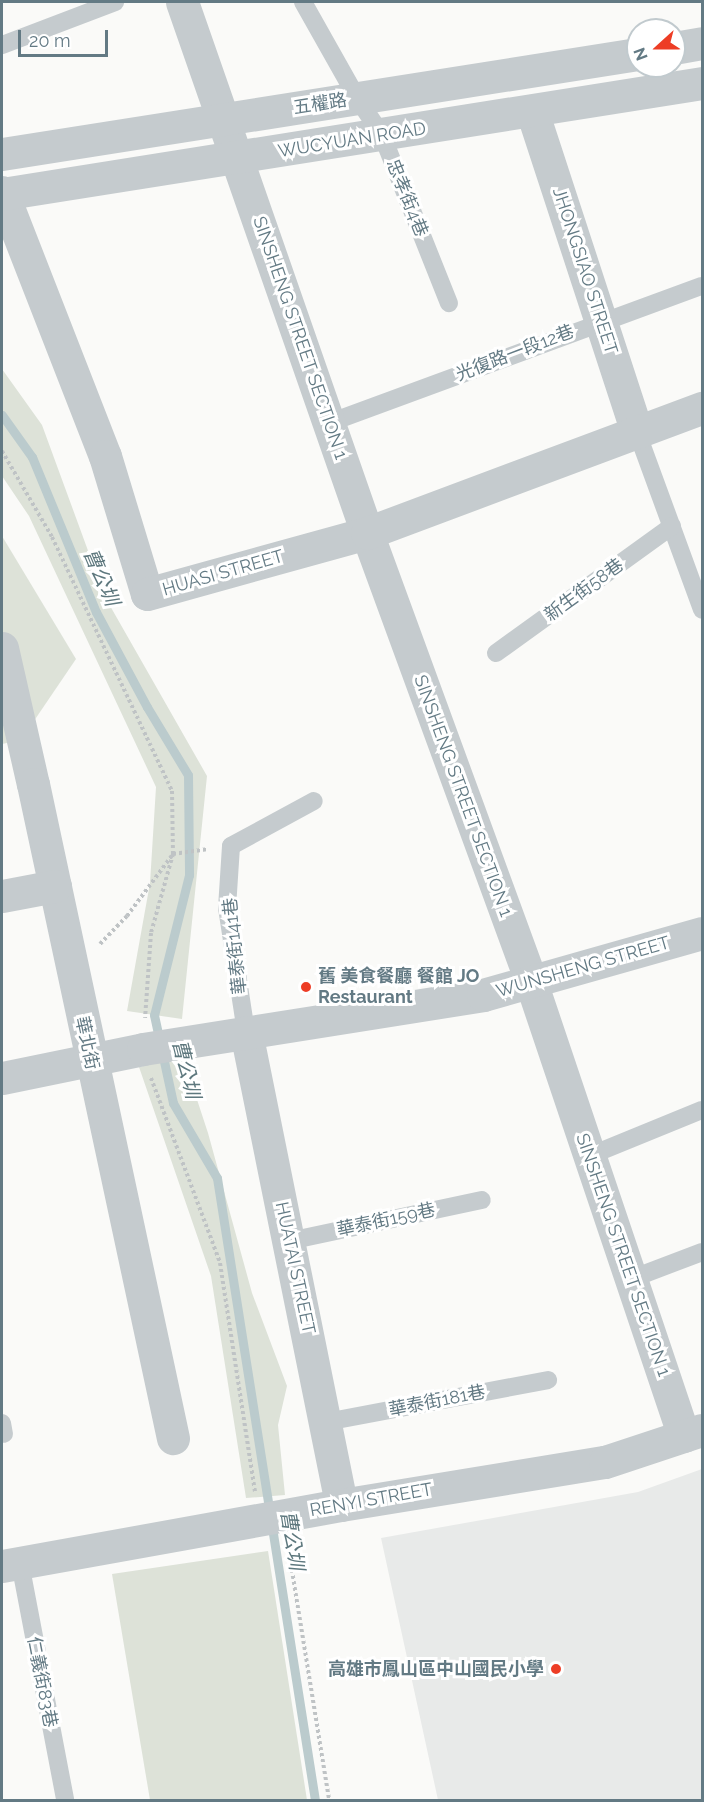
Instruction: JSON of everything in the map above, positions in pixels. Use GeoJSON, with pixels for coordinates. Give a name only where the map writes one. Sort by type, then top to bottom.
{"type":"FeatureCollection","features":[{"type":"Feature","properties":{"kind":"street","name":"SINSHENG STREET SECTION 1"},"geometry":{"type":"LineString","coordinates":[[182,2],[367,532],[531,982],[631,1279],[693,1433]]}},
{"type":"Feature","properties":{"kind":"street"},"geometry":{"type":"LineString","coordinates":[[686,46],[702,43]]}},
{"type":"Feature","properties":{"kind":"street","name":"五權路"},"geometry":{"type":"LineString","coordinates":[[2,154],[626,56]]}},
{"type":"Feature","properties":{"kind":"street","name":"WUCYUAN ROAD"},"geometry":{"type":"LineString","coordinates":[[2,193],[237,158],[702,83]]}},
{"type":"Feature","properties":{"kind":"street","name":"JHONGSIAO STREET"},"geometry":{"type":"LineString","coordinates":[[532,111],[638,432]]}},
{"type":"Feature","properties":{"kind":"street","name":"HUASI STREET"},"geometry":{"type":"LineString","coordinates":[[2,193],[105,456],[147,594],[367,532],[702,408]]}},
{"type":"Feature","properties":{"kind":"street","name":"華北街"},"geometry":{"type":"LineString","coordinates":[[2,648],[173,1438]]}},
{"type":"Feature","properties":{"kind":"street"},"geometry":{"type":"LineString","coordinates":[[2,896],[55,886]]}},
{"type":"Feature","properties":{"kind":"street","name":"WUNSHENG STREET"},"geometry":{"type":"LineString","coordinates":[[2,1078],[246,1032],[483,995],[702,933]]}},
{"type":"Feature","properties":{"kind":"street","name":"HUATAI STREET"},"geometry":{"type":"LineString","coordinates":[[246,1032],[341,1505]]}},
{"type":"Feature","properties":{"kind":"street","name":"RENYI STREET"},"geometry":{"type":"LineString","coordinates":[[11,1564],[341,1505],[605,1462],[693,1433]]}},
{"type":"Feature","properties":{"kind":"lane"},"geometry":{"type":"LineString","coordinates":[[2,45],[115,2]]}},
{"type":"Feature","properties":{"kind":"lane","name":"忠孝街4巷"},"geometry":{"type":"LineString","coordinates":[[303,2],[357,98],[382,135],[449,303]]}},
{"type":"Feature","properties":{"kind":"lane","name":"光復路一段12巷"},"geometry":{"type":"LineString","coordinates":[[329,423],[601,321],[702,286]]}},
{"type":"Feature","properties":{"kind":"lane"},"geometry":{"type":"LineString","coordinates":[[638,432],[702,610]]}},
{"type":"Feature","properties":{"kind":"lane","name":"新生街58巷"},"geometry":{"type":"LineString","coordinates":[[496,653],[672,526]]}},
{"type":"Feature","properties":{"kind":"lane","name":"華泰街141巷"},"geometry":{"type":"LineString","coordinates":[[246,1032],[227,908],[231,846],[314,801]]}},
{"type":"Feature","properties":{"kind":"lane"},"geometry":{"type":"LineString","coordinates":[[589,1156],[702,1110]]}},
{"type":"Feature","properties":{"kind":"lane","name":"華泰街159巷"},"geometry":{"type":"LineString","coordinates":[[289,1241],[482,1200]]}},
{"type":"Feature","properties":{"kind":"lane"},"geometry":{"type":"LineString","coordinates":[[631,1279],[702,1252]]}},
{"type":"Feature","properties":{"kind":"lane","name":"華泰街181巷"},"geometry":{"type":"LineString","coordinates":[[326,1422],[548,1380]]}},
{"type":"Feature","properties":{"kind":"lane","name":"仁義街83巷"},"geometry":{"type":"LineString","coordinates":[[11,1564],[65,1800]]}},
{"type":"Feature","properties":{"kind":"path"},"geometry":{"type":"LineString","coordinates":[[2,451],[52,537],[172,791],[174,853],[151,933],[154,1086],[183,1157],[220,1263],[329,1800]]}},
{"type":"Feature","properties":{"kind":"path"},"geometry":{"type":"LineString","coordinates":[[73,973],[127,916],[174,853],[203,849]]}},
{"type":"Feature","properties":{"kind":"shaded area"},"geometry":{"type":"Polygon","coordinates":[[[2,369],[42,425],[105,597],[207,776],[182,1019],[127,1011],[150,883],[156,787],[29,516],[2,476],[2,369]]]}},
{"type":"Feature","properties":{"kind":"shaded area"},"geometry":{"type":"Polygon","coordinates":[[[2,536],[76,659],[21,740],[2,744],[2,536]]]}},
{"type":"Feature","properties":{"kind":"shaded area"},"geometry":{"type":"Polygon","coordinates":[[[183,1057],[208,1133],[252,1293],[287,1386],[278,1425],[285,1495],[246,1498],[211,1276],[139,1067],[183,1057]]]}},
{"type":"Feature","properties":{"kind":"shaded area","name":"高雄市鳳山區中山國民小學"},"geometry":{"type":"Polygon","coordinates":[[[702,1469],[702,1800],[438,1800],[381,1538],[638,1492],[702,1469]]]}},
{"type":"Feature","properties":{"kind":"shaded area"},"geometry":{"type":"Polygon","coordinates":[[[268,1551],[307,1800],[150,1800],[112,1574],[268,1551]]]}},
{"type":"Feature","properties":{"kind":"waterway","name":"曹公圳"},"geometry":{"type":"LineString","coordinates":[[2,415],[32,457],[96,612],[147,707],[188,775],[189,875],[154,1015],[173,1103],[217,1178],[315,1800]]}},
{"type":"Feature","properties":{"kind":"place","name":"舊 美食餐廳 餐館 JO Restaurant"},"geometry":{"type":"Point","coordinates":[306,987]}},
{"type":"Feature","properties":{"kind":"place","name":"高雄市鳳山區中山國民小學"},"geometry":{"type":"Point","coordinates":[556,1669]}}]}
